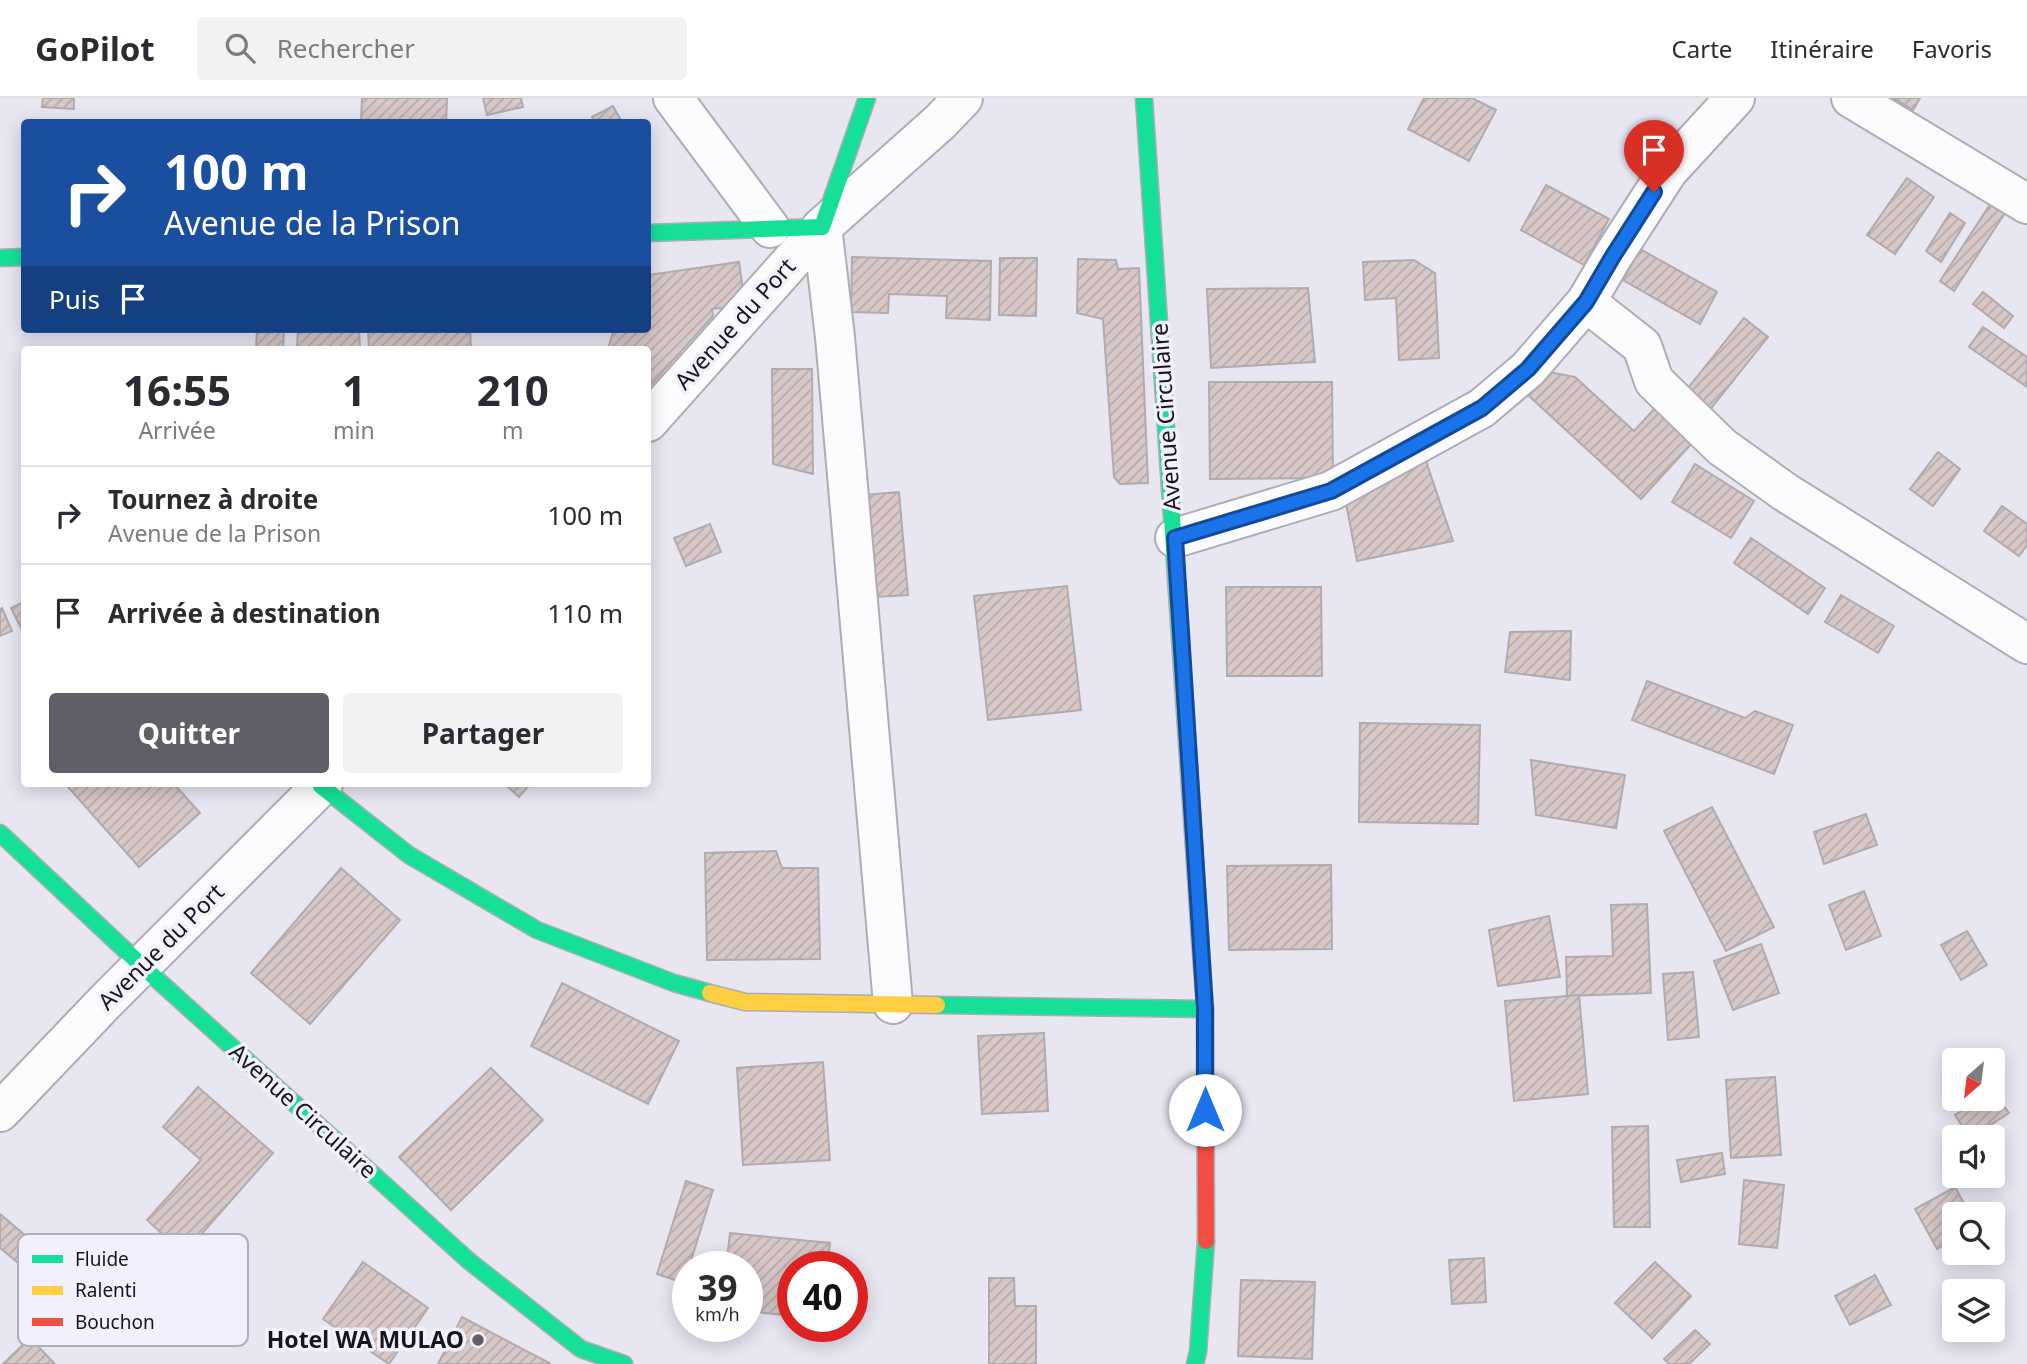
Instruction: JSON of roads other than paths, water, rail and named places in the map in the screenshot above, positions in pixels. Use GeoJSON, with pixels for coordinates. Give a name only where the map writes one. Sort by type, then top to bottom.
{"type":"FeatureCollection","features":[{"type":"Feature","properties":{"kind":"street"},"geometry":{"type":"LineString","coordinates":[[673,98],[770,228]]}},
{"type":"Feature","properties":{"kind":"street","name":"Avenue du Port"},"geometry":{"type":"LineString","coordinates":[[651,419],[822,227],[940,122],[963,98]]}},
{"type":"Feature","properties":{"kind":"street","name":"Avenue Circulaire"},"geometry":{"type":"LineString","coordinates":[[1144,98],[1205,1009],[1206,1237],[1195,1364]]}},
{"type":"Feature","properties":{"kind":"street"},"geometry":{"type":"LineString","coordinates":[[1175,538],[1331,491],[1482,408],[1528,369],[1586,302],[1668,171],[1735,98]]}},
{"type":"Feature","properties":{"kind":"street"},"geometry":{"type":"LineString","coordinates":[[1851,98],[2027,204]]}},
{"type":"Feature","properties":{"kind":"street"},"geometry":{"type":"LineString","coordinates":[[863,103],[822,227],[835,337],[893,1004]]}},
{"type":"Feature","properties":{"kind":"street"},"geometry":{"type":"LineString","coordinates":[[651,233],[822,227]]}},
{"type":"Feature","properties":{"kind":"street"},"geometry":{"type":"LineString","coordinates":[[0,258],[21,257]]}},
{"type":"Feature","properties":{"kind":"street"},"geometry":{"type":"LineString","coordinates":[[1586,302],[1642,346],[1654,381],[1722,447],[1785,492],[2027,644]]}},
{"type":"Feature","properties":{"kind":"street","name":"Avenue du Port"},"geometry":{"type":"LineString","coordinates":[[0,1112],[141,965],[320,787]]}},
{"type":"Feature","properties":{"kind":"street"},"geometry":{"type":"LineString","coordinates":[[324,787],[409,855],[537,930],[674,983],[745,1002],[1205,1009]]}},
{"type":"Feature","properties":{"kind":"street","name":"Avenue Circulaire"},"geometry":{"type":"LineString","coordinates":[[0,833],[141,965],[469,1261],[581,1349],[624,1364]]}},
{"type":"Feature","properties":{"kind":"place","name":"Hotel WA MULAO"},"geometry":{"type":"Point","coordinates":[478,1340]}}]}
